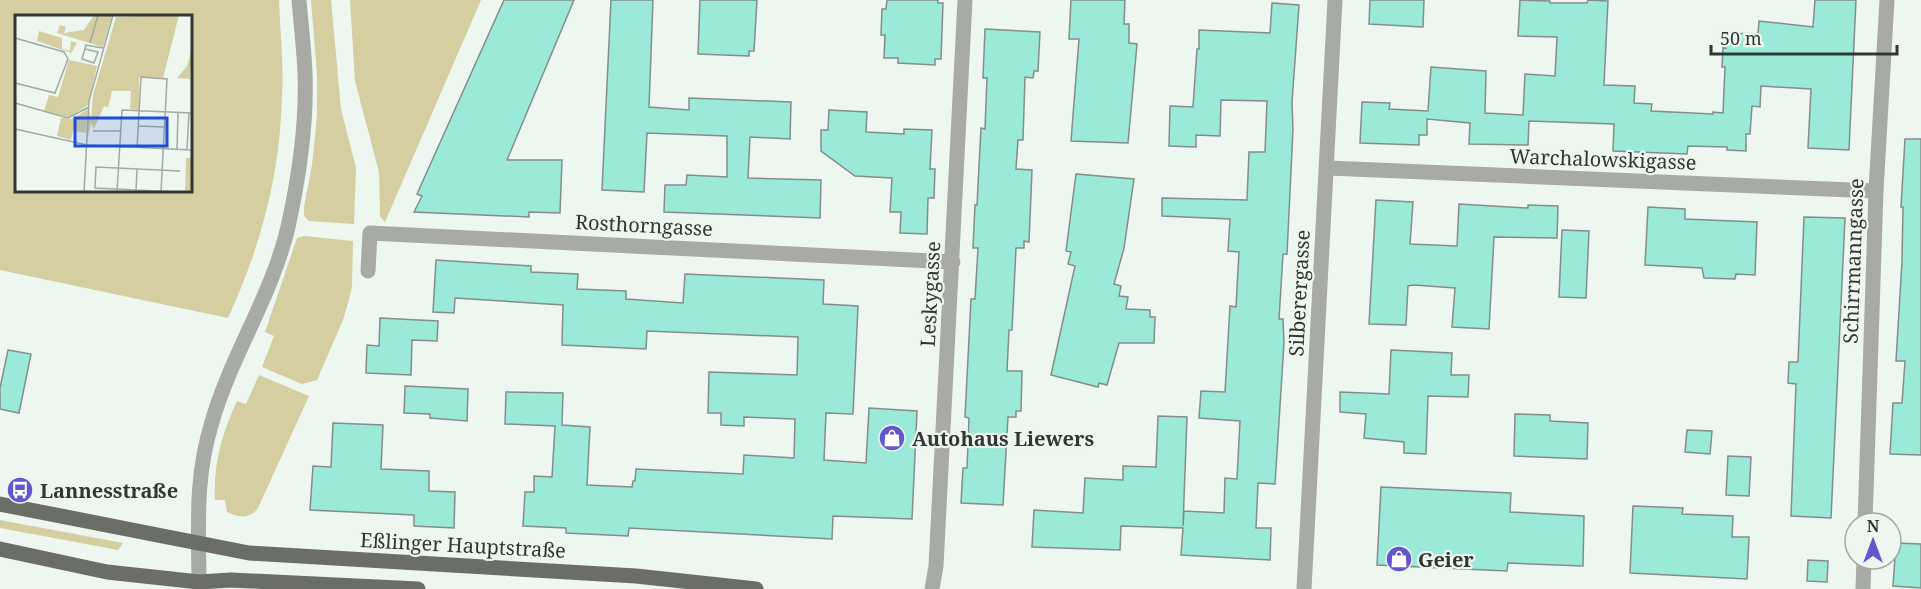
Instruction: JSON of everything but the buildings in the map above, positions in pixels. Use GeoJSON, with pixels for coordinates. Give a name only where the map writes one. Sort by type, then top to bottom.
{"type":"FeatureCollection","features":[{"type":"Feature","properties":{"kind":"main road","name":"Eßlinger Hauptstraße"},"geometry":{"type":"LineString","coordinates":[[0,504],[249,553],[636,576],[756,589]]}},
{"type":"Feature","properties":{"kind":"main road"},"geometry":{"type":"LineString","coordinates":[[0,549],[107,572],[198,585],[231,580],[418,589]]}},
{"type":"Feature","properties":{"kind":"main road","name":"Eßlinger Hauptstraße"},"geometry":{"type":"LineString","coordinates":[[693,589],[727,587]]}},
{"type":"Feature","properties":{"kind":"street"},"geometry":{"type":"LineString","coordinates":[[198,585],[198,487],[212,422],[230,375],[264,300],[288,229],[297,181],[304,119],[305,74],[299,0]]}},
{"type":"Feature","properties":{"kind":"street","name":"Leskygasse"},"geometry":{"type":"LineString","coordinates":[[932,589],[936,555],[953,262],[965,0]]}},
{"type":"Feature","properties":{"kind":"street","name":"Silberergasse"},"geometry":{"type":"LineString","coordinates":[[1304,589],[1328,168],[1335,0]]}},
{"type":"Feature","properties":{"kind":"street","name":"Schirrmanngasse"},"geometry":{"type":"LineString","coordinates":[[1865,511],[1876,191],[1887,0]]}},
{"type":"Feature","properties":{"kind":"street","name":"Warchalowskigasse"},"geometry":{"type":"LineString","coordinates":[[1328,168],[1876,191]]}},
{"type":"Feature","properties":{"kind":"street","name":"Rosthorngasse"},"geometry":{"type":"LineString","coordinates":[[368,271],[370,233],[953,262]]}},
{"type":"Feature","properties":{"kind":"street"},"geometry":{"type":"LineString","coordinates":[[1863,589],[1864,571]]}},
{"type":"Feature","properties":{"kind":"shaded area"},"geometry":{"type":"Polygon","coordinates":[[[0,0],[279,0],[282,84],[273,182],[259,237],[228,318],[0,270],[0,0]]]}},
{"type":"Feature","properties":{"kind":"shaded area"},"geometry":{"type":"Polygon","coordinates":[[[311,0],[331,0],[341,109],[356,168],[354,224],[309,221],[304,216],[317,116],[317,75],[311,0]]]}},
{"type":"Feature","properties":{"kind":"shaded area"},"geometry":{"type":"Polygon","coordinates":[[[350,0],[481,0],[385,222],[380,216],[379,172],[355,81],[350,0]]]}},
{"type":"Feature","properties":{"kind":"shaded area"},"geometry":{"type":"Polygon","coordinates":[[[304,236],[353,241],[352,287],[343,320],[317,380],[302,384],[262,367],[274,336],[265,332],[297,238],[304,236]]]}},
{"type":"Feature","properties":{"kind":"shaded area"},"geometry":{"type":"Polygon","coordinates":[[[259,375],[309,396],[258,508],[248,516],[240,516],[227,512],[225,500],[215,500],[215,474],[223,437],[237,401],[246,404],[259,375]]]}},
{"type":"Feature","properties":{"kind":"shaded area"},"geometry":{"type":"Polygon","coordinates":[[[0,520],[123,543],[118,550],[0,528],[0,520]]]}},
{"type":"Feature","properties":{"kind":"place","name":"Autohaus Liewers"},"geometry":{"type":"Point","coordinates":[892,438]}},
{"type":"Feature","properties":{"kind":"place","name":"Lannesstraße"},"geometry":{"type":"Point","coordinates":[20,490]}},
{"type":"Feature","properties":{"kind":"place","name":"Geier"},"geometry":{"type":"Point","coordinates":[1399,559]}}]}
